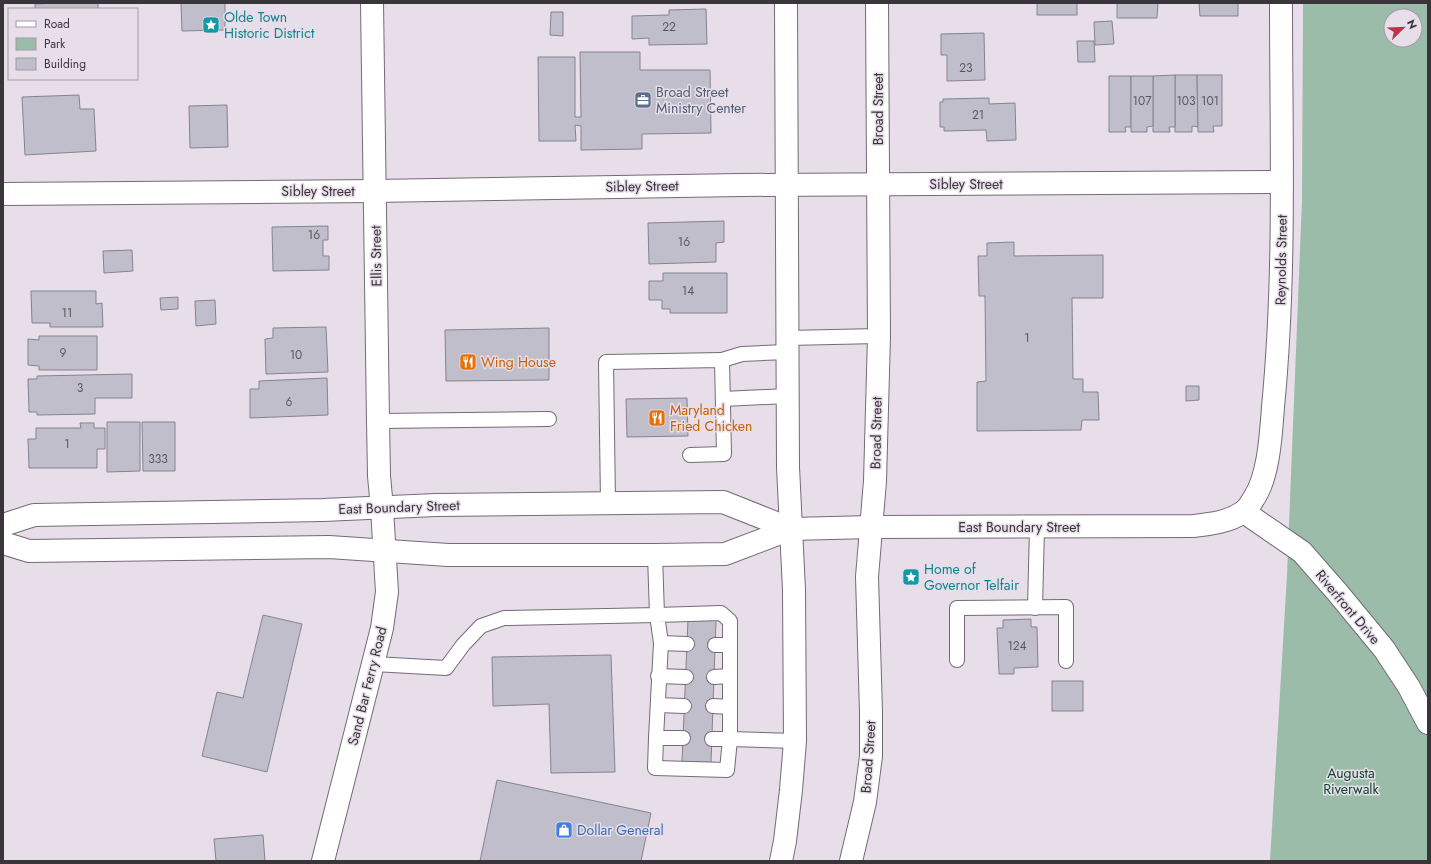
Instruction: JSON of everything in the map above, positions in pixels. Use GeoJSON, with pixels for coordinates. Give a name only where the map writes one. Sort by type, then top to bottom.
{"type":"FeatureCollection","features":[{"type":"Feature","properties":{"kind":"main road","name":"Ellis Street"},"geometry":{"type":"LineString","coordinates":[[372,3],[379,476],[382,508]]}},
{"type":"Feature","properties":{"kind":"main road"},"geometry":{"type":"LineString","coordinates":[[781,861],[790,804],[795,741],[794,590],[788,467],[786,3]]}},
{"type":"Feature","properties":{"kind":"main road","name":"Broad Street"},"geometry":{"type":"LineString","coordinates":[[851,861],[865,802],[870,756],[871,712],[867,577],[875,481],[879,336],[877,3]]}},
{"type":"Feature","properties":{"kind":"main road","name":"Reynolds Street"},"geometry":{"type":"LineString","coordinates":[[1244,512],[1256,497],[1264,475],[1270,438],[1279,336],[1281,293],[1281,3]]}},
{"type":"Feature","properties":{"kind":"main road","name":"Sibley Street"},"geometry":{"type":"LineString","coordinates":[[3,194],[375,191],[878,184],[1281,182]]}},
{"type":"Feature","properties":{"kind":"main road","name":"East Boundary Street"},"geometry":{"type":"LineString","coordinates":[[3,525],[34,515],[323,510],[436,505],[723,502],[791,528]]}},
{"type":"Feature","properties":{"kind":"main road","name":"Sand Bar Ferry Road"},"geometry":{"type":"LineString","coordinates":[[323,861],[382,628],[387,592],[382,508]]}},
{"type":"Feature","properties":{"kind":"main road","name":"East Boundary Street"},"geometry":{"type":"LineString","coordinates":[[3,543],[29,551],[329,547],[448,555],[726,554],[791,528],[1194,526],[1214,524],[1230,519],[1244,512]]}},
{"type":"Feature","properties":{"kind":"main road","name":"Riverfront Drive"},"geometry":{"type":"LineString","coordinates":[[1244,512],[1302,552],[1323,576],[1384,649],[1409,686],[1428,723]]}},
{"type":"Feature","properties":{"kind":"lane"},"geometry":{"type":"LineString","coordinates":[[608,503],[606,362],[722,360],[742,354],[787,345],[879,336]]}},
{"type":"Feature","properties":{"kind":"lane"},"geometry":{"type":"LineString","coordinates":[[690,455],[724,454],[722,360]]}},
{"type":"Feature","properties":{"kind":"lane"},"geometry":{"type":"LineString","coordinates":[[723,399],[788,396]]}},
{"type":"Feature","properties":{"kind":"lane"},"geometry":{"type":"LineString","coordinates":[[378,421],[549,419]]}},
{"type":"Feature","properties":{"kind":"lane"},"geometry":{"type":"LineString","coordinates":[[1035,608],[1037,527]]}},
{"type":"Feature","properties":{"kind":"lane"},"geometry":{"type":"LineString","coordinates":[[374,664],[446,668],[463,645],[481,626],[504,618],[657,615],[721,613],[730,621],[730,739],[727,770],[655,768],[660,643],[657,615],[655,555]]}},
{"type":"Feature","properties":{"kind":"lane"},"geometry":{"type":"LineString","coordinates":[[957,660],[957,608],[1066,607],[1066,661]]}},
{"type":"Feature","properties":{"kind":"lane"},"geometry":{"type":"LineString","coordinates":[[660,643],[687,644]]}},
{"type":"Feature","properties":{"kind":"lane"},"geometry":{"type":"LineString","coordinates":[[716,645],[730,645]]}},
{"type":"Feature","properties":{"kind":"lane"},"geometry":{"type":"LineString","coordinates":[[658,676],[686,677]]}},
{"type":"Feature","properties":{"kind":"lane"},"geometry":{"type":"LineString","coordinates":[[714,677],[730,676]]}},
{"type":"Feature","properties":{"kind":"lane"},"geometry":{"type":"LineString","coordinates":[[658,705],[684,706]]}},
{"type":"Feature","properties":{"kind":"lane"},"geometry":{"type":"LineString","coordinates":[[713,706],[730,707]]}},
{"type":"Feature","properties":{"kind":"lane"},"geometry":{"type":"LineString","coordinates":[[656,738],[683,738]]}},
{"type":"Feature","properties":{"kind":"lane"},"geometry":{"type":"LineString","coordinates":[[712,740],[730,739],[795,741]]}},
{"type":"Feature","properties":{"kind":"green space","name":"Augusta Riverwalk"},"geometry":{"type":"Polygon","coordinates":[[[1303,3],[1428,3],[1428,861],[1270,861],[1287,575],[1302,200],[1303,3]]]}},
{"type":"Feature","properties":{"kind":"building"},"geometry":{"type":"Polygon","coordinates":[[[98,3],[98,8],[35,8],[35,4],[98,3]]]}},
{"type":"Feature","properties":{"kind":"building"},"geometry":{"type":"Polygon","coordinates":[[[181,3],[225,3],[225,30],[182,31],[181,3]]]}},
{"type":"Feature","properties":{"kind":"building"},"geometry":{"type":"Polygon","coordinates":[[[1037,3],[1077,3],[1077,15],[1037,15],[1037,3]]]}},
{"type":"Feature","properties":{"kind":"building"},"geometry":{"type":"Polygon","coordinates":[[[1117,3],[1158,3],[1157,18],[1117,18],[1117,3]]]}},
{"type":"Feature","properties":{"kind":"building"},"geometry":{"type":"Polygon","coordinates":[[[1199,3],[1238,3],[1238,16],[1200,16],[1199,3]]]}},
{"type":"Feature","properties":{"kind":"building"},"geometry":{"type":"Polygon","coordinates":[[[706,9],[707,44],[649,45],[649,38],[632,39],[632,16],[669,15],[669,10],[706,9]]]}},
{"type":"Feature","properties":{"kind":"building"},"geometry":{"type":"Polygon","coordinates":[[[551,12],[563,12],[563,36],[550,35],[551,12]]]}},
{"type":"Feature","properties":{"kind":"building"},"geometry":{"type":"Polygon","coordinates":[[[1112,21],[1114,44],[1095,45],[1094,22],[1112,21]]]}},
{"type":"Feature","properties":{"kind":"building"},"geometry":{"type":"Polygon","coordinates":[[[984,33],[985,80],[947,81],[947,55],[941,55],[941,34],[984,33]]]}},
{"type":"Feature","properties":{"kind":"building"},"geometry":{"type":"Polygon","coordinates":[[[1077,41],[1094,41],[1095,62],[1078,62],[1077,41]]]}},
{"type":"Feature","properties":{"kind":"building"},"geometry":{"type":"Polygon","coordinates":[[[580,52],[640,52],[640,70],[710,70],[711,133],[642,134],[642,149],[581,150],[581,126],[575,125],[576,141],[539,141],[538,57],[575,57],[575,117],[581,117],[580,52]]]}},
{"type":"Feature","properties":{"kind":"building"},"geometry":{"type":"Polygon","coordinates":[[[1175,75],[1197,75],[1198,127],[1192,126],[1192,132],[1175,132],[1175,75]]]}},
{"type":"Feature","properties":{"kind":"building"},"geometry":{"type":"Polygon","coordinates":[[[1175,75],[1175,127],[1169,127],[1170,132],[1153,132],[1153,76],[1175,75]]]}},
{"type":"Feature","properties":{"kind":"building"},"geometry":{"type":"Polygon","coordinates":[[[1197,75],[1222,75],[1222,126],[1213,126],[1214,132],[1198,132],[1197,75]]]}},
{"type":"Feature","properties":{"kind":"building"},"geometry":{"type":"Polygon","coordinates":[[[1109,76],[1131,76],[1131,127],[1125,127],[1126,132],[1109,132],[1109,76]]]}},
{"type":"Feature","properties":{"kind":"building"},"geometry":{"type":"Polygon","coordinates":[[[1131,76],[1153,76],[1153,126],[1147,127],[1147,132],[1131,132],[1131,76]]]}},
{"type":"Feature","properties":{"kind":"building"},"geometry":{"type":"Polygon","coordinates":[[[79,95],[80,109],[94,109],[96,151],[25,155],[22,97],[79,95]]]}},
{"type":"Feature","properties":{"kind":"building"},"geometry":{"type":"Polygon","coordinates":[[[989,98],[989,104],[1015,103],[1016,140],[987,141],[986,130],[944,131],[944,127],[940,127],[940,102],[943,102],[943,99],[989,98]]]}},
{"type":"Feature","properties":{"kind":"building"},"geometry":{"type":"Polygon","coordinates":[[[227,105],[228,147],[190,148],[189,106],[227,105]]]}},
{"type":"Feature","properties":{"kind":"building"},"geometry":{"type":"Polygon","coordinates":[[[724,221],[724,242],[716,243],[716,262],[649,264],[648,223],[724,221]]]}},
{"type":"Feature","properties":{"kind":"building"},"geometry":{"type":"Polygon","coordinates":[[[328,226],[328,240],[323,240],[323,256],[329,256],[329,270],[273,271],[272,227],[328,226]]]}},
{"type":"Feature","properties":{"kind":"building"},"geometry":{"type":"Polygon","coordinates":[[[1014,242],[1014,256],[1103,255],[1103,298],[1072,298],[1073,379],[1083,379],[1083,392],[1098,392],[1099,420],[1082,420],[1081,430],[977,431],[977,382],[986,381],[985,296],[979,296],[978,256],[987,256],[987,243],[1014,242]]]}},
{"type":"Feature","properties":{"kind":"building"},"geometry":{"type":"Polygon","coordinates":[[[132,250],[133,271],[104,273],[103,251],[132,250]]]}},
{"type":"Feature","properties":{"kind":"building"},"geometry":{"type":"Polygon","coordinates":[[[663,273],[727,273],[727,313],[670,313],[670,309],[662,309],[662,300],[649,300],[649,281],[663,281],[663,273]]]}},
{"type":"Feature","properties":{"kind":"building"},"geometry":{"type":"Polygon","coordinates":[[[31,291],[96,291],[96,304],[102,303],[103,327],[50,327],[50,323],[32,323],[31,291]]]}},
{"type":"Feature","properties":{"kind":"building"},"geometry":{"type":"Polygon","coordinates":[[[178,297],[178,309],[161,310],[160,298],[178,297]]]}},
{"type":"Feature","properties":{"kind":"building"},"geometry":{"type":"Polygon","coordinates":[[[215,300],[216,324],[196,326],[195,301],[215,300]]]}},
{"type":"Feature","properties":{"kind":"building"},"geometry":{"type":"Polygon","coordinates":[[[326,327],[328,372],[266,374],[265,339],[273,338],[273,328],[326,327]]]}},
{"type":"Feature","properties":{"kind":"building"},"geometry":{"type":"Polygon","coordinates":[[[549,328],[549,380],[446,381],[445,330],[549,328]]]}},
{"type":"Feature","properties":{"kind":"building"},"geometry":{"type":"Polygon","coordinates":[[[39,336],[97,336],[97,370],[39,370],[39,366],[28,365],[28,339],[39,340],[39,336]]]}},
{"type":"Feature","properties":{"kind":"building"},"geometry":{"type":"Polygon","coordinates":[[[132,374],[132,398],[95,398],[95,414],[37,415],[37,412],[29,412],[28,379],[37,379],[37,376],[132,374]]]}},
{"type":"Feature","properties":{"kind":"building"},"geometry":{"type":"Polygon","coordinates":[[[327,378],[328,415],[250,418],[250,389],[259,389],[259,381],[327,378]]]}},
{"type":"Feature","properties":{"kind":"building"},"geometry":{"type":"Polygon","coordinates":[[[1186,386],[1199,386],[1199,400],[1186,401],[1186,386]]]}},
{"type":"Feature","properties":{"kind":"building"},"geometry":{"type":"Polygon","coordinates":[[[687,398],[688,436],[627,437],[626,399],[687,398]]]}},
{"type":"Feature","properties":{"kind":"building"},"geometry":{"type":"Polygon","coordinates":[[[107,422],[140,422],[140,471],[107,472],[107,422]]]}},
{"type":"Feature","properties":{"kind":"building"},"geometry":{"type":"Polygon","coordinates":[[[142,422],[175,422],[175,471],[143,471],[142,422]]]}},
{"type":"Feature","properties":{"kind":"building"},"geometry":{"type":"Polygon","coordinates":[[[80,423],[94,423],[94,428],[105,428],[105,449],[97,449],[97,468],[29,468],[28,439],[36,439],[36,428],[81,428],[80,423]]]}},
{"type":"Feature","properties":{"kind":"building"},"geometry":{"type":"Polygon","coordinates":[[[263,615],[302,624],[267,772],[202,756],[217,692],[243,698],[263,615]]]}},
{"type":"Feature","properties":{"kind":"building"},"geometry":{"type":"Polygon","coordinates":[[[688,619],[716,620],[711,763],[682,762],[688,619]]]}},
{"type":"Feature","properties":{"kind":"building"},"geometry":{"type":"Polygon","coordinates":[[[1031,619],[1031,627],[1037,627],[1038,667],[1014,668],[1014,674],[999,674],[997,628],[1003,628],[1003,620],[1031,619]]]}},
{"type":"Feature","properties":{"kind":"building"},"geometry":{"type":"Polygon","coordinates":[[[611,655],[615,772],[551,773],[549,704],[493,706],[492,657],[611,655]]]}},
{"type":"Feature","properties":{"kind":"building"},"geometry":{"type":"Polygon","coordinates":[[[1052,681],[1083,681],[1083,711],[1052,711],[1052,681]]]}},
{"type":"Feature","properties":{"kind":"building"},"geometry":{"type":"Polygon","coordinates":[[[497,780],[651,813],[641,861],[480,861],[497,780]]]}},
{"type":"Feature","properties":{"kind":"building"},"geometry":{"type":"Polygon","coordinates":[[[263,835],[265,861],[216,861],[214,839],[263,835]]]}},
{"type":"Feature","properties":{"kind":"place","name":"Olde Town Historic District"},"geometry":{"type":"Point","coordinates":[211,25]}},
{"type":"Feature","properties":{"kind":"place","name":"Broad Street Ministry Center"},"geometry":{"type":"Point","coordinates":[643,100]}},
{"type":"Feature","properties":{"kind":"place","name":"Wing House"},"geometry":{"type":"Point","coordinates":[468,362]}},
{"type":"Feature","properties":{"kind":"place","name":"Maryland Fried Chicken"},"geometry":{"type":"Point","coordinates":[657,418]}},
{"type":"Feature","properties":{"kind":"place","name":"Home of Governor Telfair"},"geometry":{"type":"Point","coordinates":[911,577]}},
{"type":"Feature","properties":{"kind":"place","name":"Dollar General"},"geometry":{"type":"Point","coordinates":[564,830]}}]}
